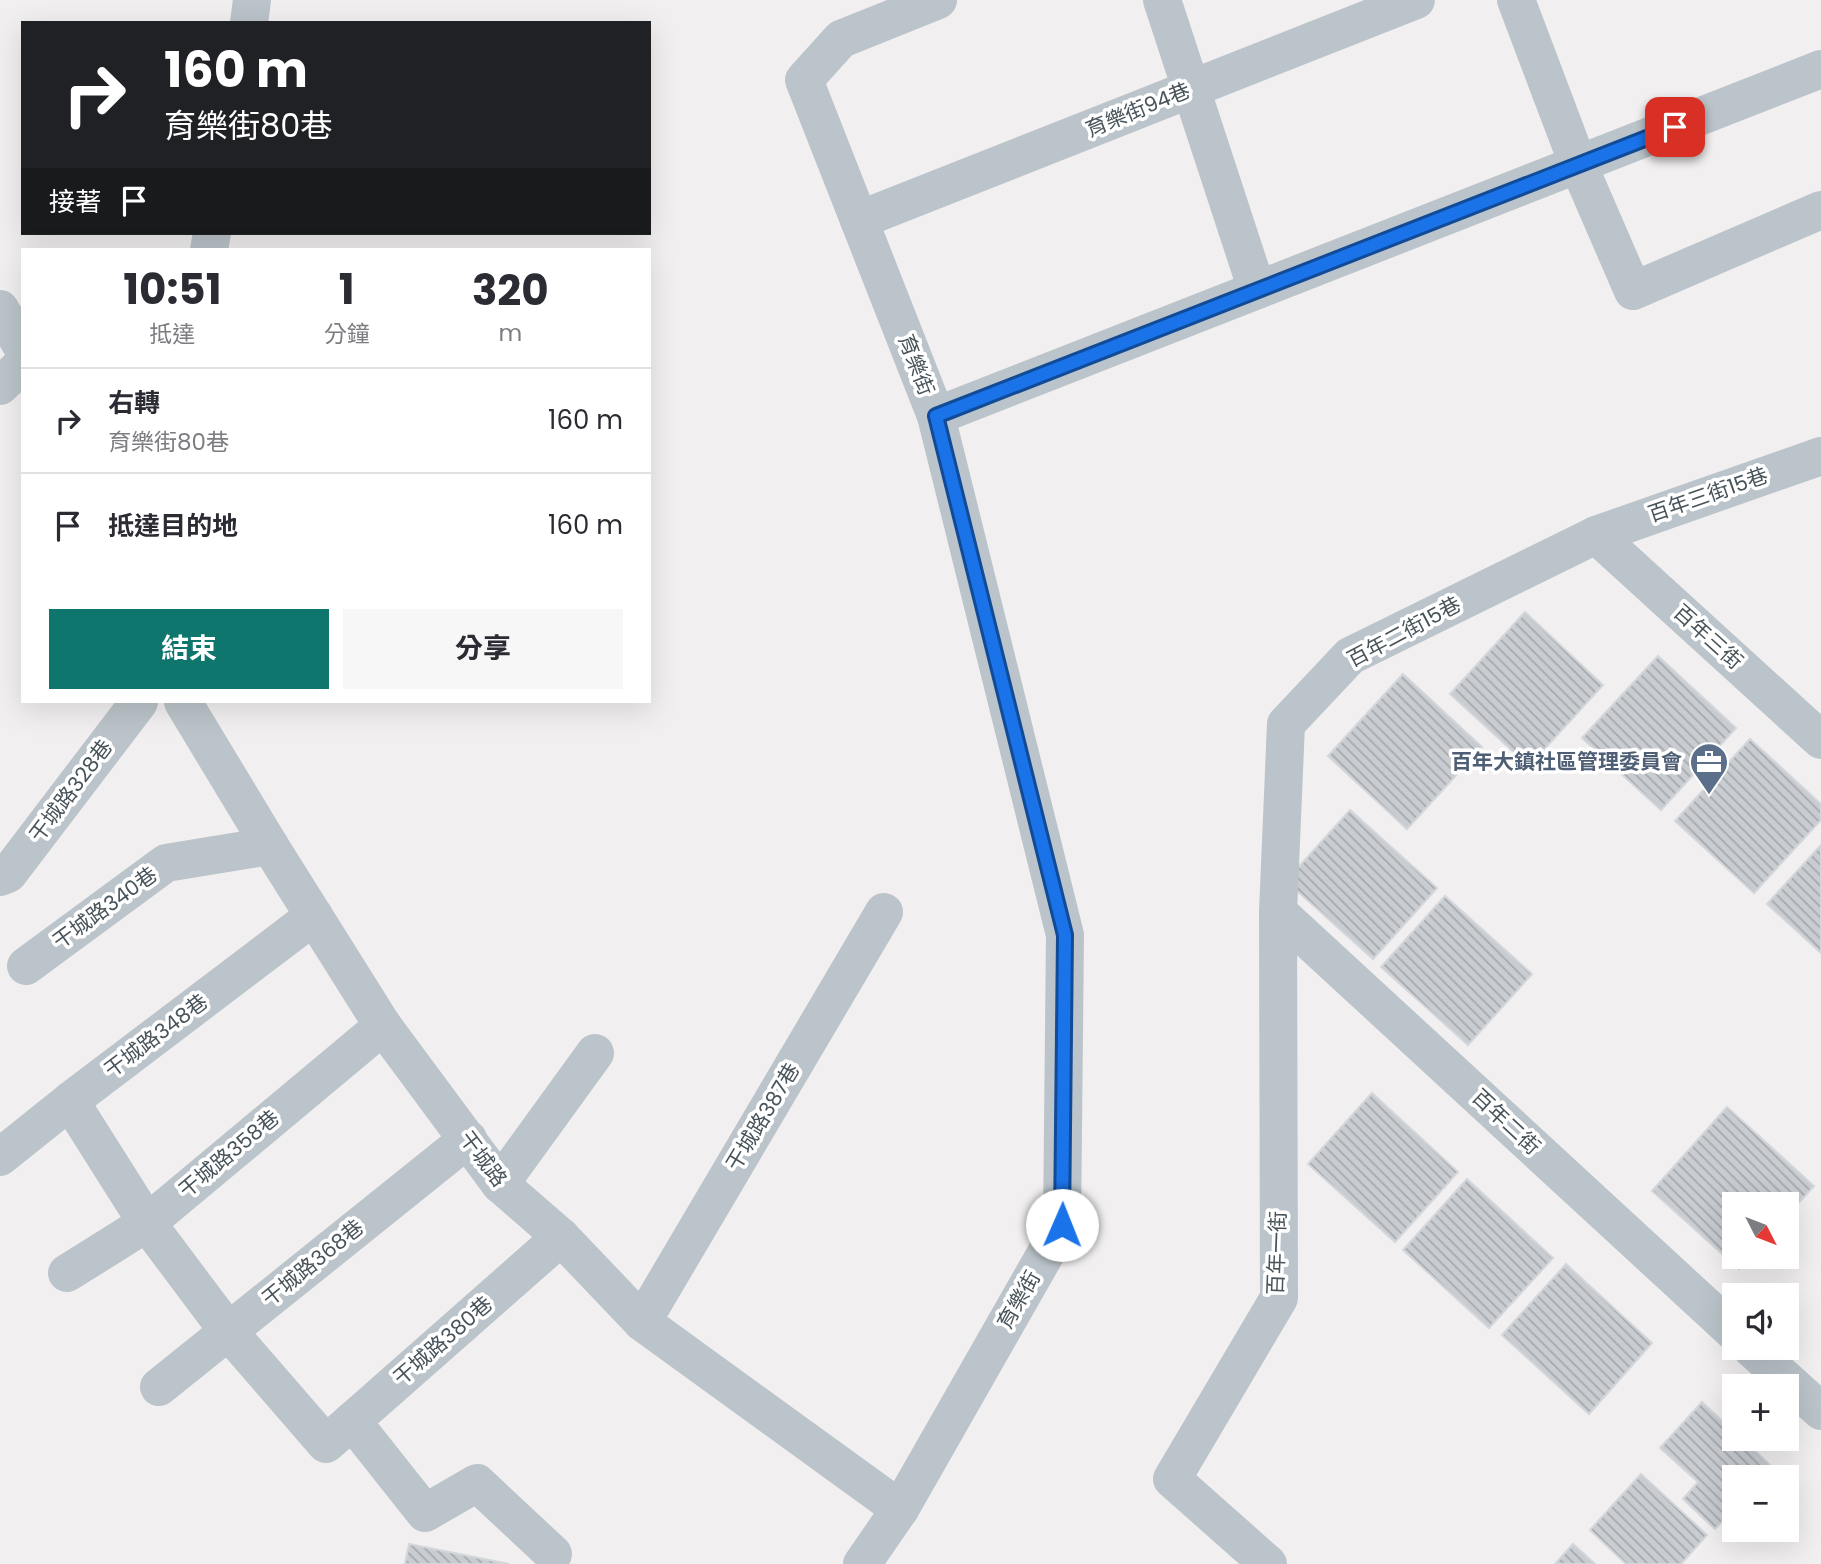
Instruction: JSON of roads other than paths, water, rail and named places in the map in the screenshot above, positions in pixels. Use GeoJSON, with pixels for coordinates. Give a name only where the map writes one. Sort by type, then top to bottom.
{"type":"FeatureCollection","features":[{"type":"Feature","properties":{"kind":"street"},"geometry":{"type":"LineString","coordinates":[[248,21],[253,0]]}},
{"type":"Feature","properties":{"kind":"street","name":"育樂街"},"geometry":{"type":"LineString","coordinates":[[863,1564],[900,1509],[1062,1225],[1065,935],[936,416],[804,80],[841,39],[938,0]]}},
{"type":"Feature","properties":{"kind":"street"},"geometry":{"type":"LineString","coordinates":[[1162,0],[1257,290]]}},
{"type":"Feature","properties":{"kind":"street","name":"育樂街94巷"},"geometry":{"type":"LineString","coordinates":[[859,220],[1416,0]]}},
{"type":"Feature","properties":{"kind":"street"},"geometry":{"type":"LineString","coordinates":[[1516,0],[1578,164],[1633,291],[1821,210]]}},
{"type":"Feature","properties":{"kind":"street"},"geometry":{"type":"LineString","coordinates":[[936,416],[1821,69]]}},
{"type":"Feature","properties":{"kind":"street"},"geometry":{"type":"LineString","coordinates":[[0,309],[21,345]]}},
{"type":"Feature","properties":{"kind":"street"},"geometry":{"type":"LineString","coordinates":[[0,386],[21,366]]}},
{"type":"Feature","properties":{"kind":"street","name":"百年三街15巷"},"geometry":{"type":"LineString","coordinates":[[1596,535],[1821,456]]}},
{"type":"Feature","properties":{"kind":"street","name":"百年三街"},"geometry":{"type":"LineString","coordinates":[[1596,535],[1821,740]]}},
{"type":"Feature","properties":{"kind":"street","name":"百年二街15巷"},"geometry":{"type":"LineString","coordinates":[[1278,912],[1286,724],[1350,656],[1596,535]]}},
{"type":"Feature","properties":{"kind":"street","name":"干城路328巷"},"geometry":{"type":"LineString","coordinates":[[0,877],[8,874],[138,703]]}},
{"type":"Feature","properties":{"kind":"street","name":"干城路"},"geometry":{"type":"LineString","coordinates":[[184,703],[383,1026],[500,1184],[561,1237],[642,1322],[900,1509]]}},
{"type":"Feature","properties":{"kind":"street","name":"干城路340巷"},"geometry":{"type":"LineString","coordinates":[[26,966],[166,863],[270,846]]}},
{"type":"Feature","properties":{"kind":"street","name":"干城路387巷"},"geometry":{"type":"LineString","coordinates":[[642,1322],[884,912]]}},
{"type":"Feature","properties":{"kind":"street","name":"百年二街"},"geometry":{"type":"LineString","coordinates":[[1278,912],[1722,1321]]}},
{"type":"Feature","properties":{"kind":"street","name":"百年一街"},"geometry":{"type":"LineString","coordinates":[[1268,1564],[1172,1479],[1279,1298],[1278,912]]}},
{"type":"Feature","properties":{"kind":"street","name":"干城路348巷"},"geometry":{"type":"LineString","coordinates":[[0,1157],[69,1101],[314,916]]}},
{"type":"Feature","properties":{"kind":"street","name":"干城路358巷"},"geometry":{"type":"LineString","coordinates":[[67,1273],[147,1223],[383,1026]]}},
{"type":"Feature","properties":{"kind":"street"},"geometry":{"type":"LineString","coordinates":[[500,1184],[595,1053]]}},
{"type":"Feature","properties":{"kind":"street"},"geometry":{"type":"LineString","coordinates":[[69,1101],[147,1223],[229,1331],[425,1513],[477,1483],[553,1554]]}},
{"type":"Feature","properties":{"kind":"street","name":"干城路368巷"},"geometry":{"type":"LineString","coordinates":[[159,1387],[468,1139]]}},
{"type":"Feature","properties":{"kind":"street","name":"干城路380巷"},"geometry":{"type":"LineString","coordinates":[[339,1432],[561,1237]]}},
{"type":"Feature","properties":{"kind":"street"},"geometry":{"type":"LineString","coordinates":[[1764,1360],[1821,1411]]}},
{"type":"Feature","properties":{"kind":"place","name":"百年大鎮社區管理委員會"},"geometry":{"type":"Point","coordinates":[1709,796]}}]}
